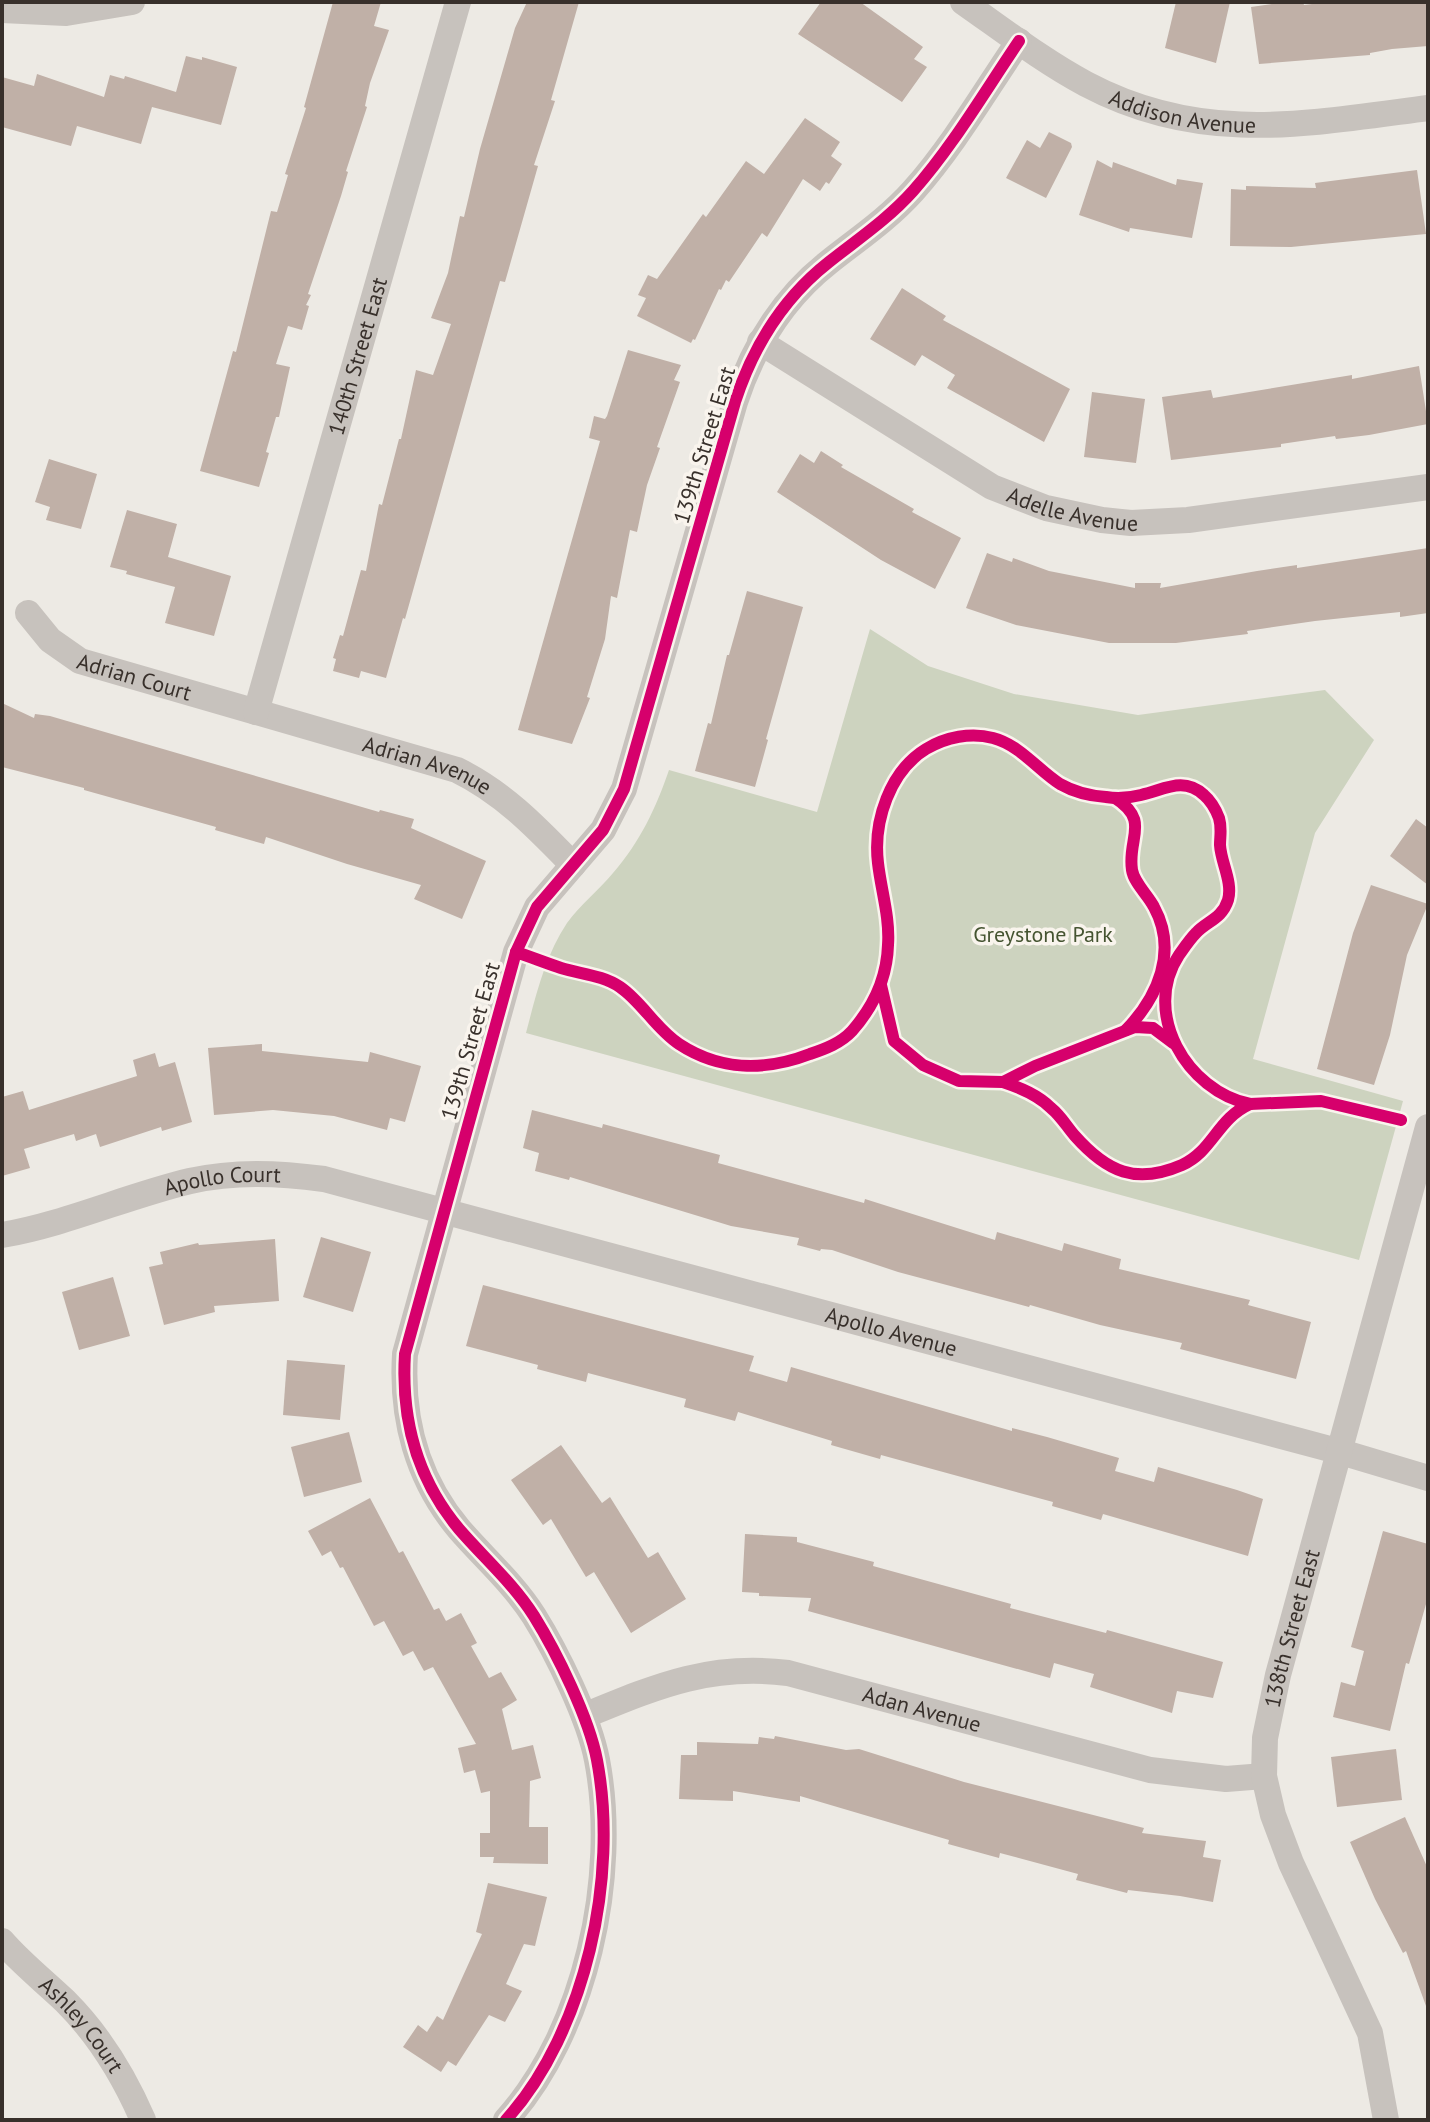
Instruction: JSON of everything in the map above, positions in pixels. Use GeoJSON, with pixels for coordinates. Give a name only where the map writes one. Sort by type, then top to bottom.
{"type":"FeatureCollection","features":[{"type":"Feature","properties":{"kind":"street"},"geometry":{"type":"LineString","coordinates":[[2,10],[66,13],[132,2]]}},
{"type":"Feature","properties":{"kind":"street","name":"140th Street East"},"geometry":{"type":"LineString","coordinates":[[256,712],[458,2]]}},
{"type":"Feature","properties":{"kind":"street","name":"Addison Avenue"},"geometry":{"type":"LineString","coordinates":[[963,2],[1064,72],[1113,96],[1168,115],[1227,125],[1286,126],[1428,108]]}},
{"type":"Feature","properties":{"kind":"street","name":"139th Street East"},"geometry":{"type":"LineString","coordinates":[[515,2117],[572,2007],[591,1947],[601,1885],[603,1807],[597,1759],[584,1716],[535,1618],[521,1597],[458,1528],[433,1494],[416,1454],[406,1417],[403,1385],[405,1354],[516,952],[537,907],[603,830],[624,789],[735,402],[760,342],[808,279],[873,229],[915,189],[1019,41]]}},
{"type":"Feature","properties":{"kind":"street","name":"Adelle Avenue"},"geometry":{"type":"LineString","coordinates":[[760,342],[992,487],[1046,508],[1074,515],[1102,520],[1159,522],[1428,487]]}},
{"type":"Feature","properties":{"kind":"street","name":"Adrian Court"},"geometry":{"type":"LineString","coordinates":[[28,613],[50,640],[80,661],[256,712]]}},
{"type":"Feature","properties":{"kind":"street","name":"Adrian Avenue"},"geometry":{"type":"LineString","coordinates":[[256,712],[466,775],[510,803],[573,865]]}},
{"type":"Feature","properties":{"kind":"street","name":"138th Street East"},"geometry":{"type":"LineString","coordinates":[[1386,2120],[1370,2033],[1291,1863],[1273,1815],[1264,1776],[1265,1738],[1278,1675],[1428,1127]]}},
{"type":"Feature","properties":{"kind":"street","name":"Apollo Court"},"geometry":{"type":"LineString","coordinates":[[2,1235],[191,1181],[244,1174],[270,1173],[324,1179],[444,1211]]}},
{"type":"Feature","properties":{"kind":"street","name":"Apollo Avenue"},"geometry":{"type":"LineString","coordinates":[[444,1211],[1428,1478]]}},
{"type":"Feature","properties":{"kind":"street","name":"Adan Avenue"},"geometry":{"type":"LineString","coordinates":[[584,1716],[682,1679],[723,1671],[756,1669],[788,1673],[1150,1770],[1226,1779],[1264,1776]]}},
{"type":"Feature","properties":{"kind":"street","name":"Ashley Court"},"geometry":{"type":"LineString","coordinates":[[2,1941],[65,2001],[93,2033],[117,2068],[143,2120]]}},
{"type":"Feature","properties":{"kind":"green space","name":"Greystone Park"},"geometry":{"type":"Polygon","coordinates":[[[870,629],[928,666],[1014,694],[1138,715],[1325,690],[1374,740],[1315,833],[1253,1059],[1403,1101],[1359,1260],[526,1033],[542,976],[559,936],[572,916],[623,861],[639,837],[669,770],[817,812],[870,629]]]}},
{"type":"Feature","properties":{"kind":"building"},"geometry":{"type":"Polygon","coordinates":[[[333,2],[381,2],[374,26],[389,30],[370,83],[367,107],[341,196],[308,294],[311,295],[302,330],[288,326],[276,364],[290,367],[259,487],[200,471],[233,351],[236,352],[271,211],[277,212],[288,175],[285,174],[306,108],[333,2]]]}},
{"type":"Feature","properties":{"kind":"building"},"geometry":{"type":"Polygon","coordinates":[[[527,2],[579,2],[505,282],[500,281],[386,678],[361,671],[359,678],[333,671],[336,659],[333,658],[340,635],[343,636],[361,570],[366,571],[379,504],[382,505],[401,439],[416,370],[433,375],[451,324],[431,318],[448,273],[460,216],[464,217],[515,28],[527,2]]]}},
{"type":"Feature","properties":{"kind":"building"},"geometry":{"type":"Polygon","coordinates":[[[821,2],[860,2],[923,47],[914,59],[927,67],[902,102],[798,34],[821,2]]]}},
{"type":"Feature","properties":{"kind":"building"},"geometry":{"type":"Polygon","coordinates":[[[1176,2],[1230,2],[1216,63],[1165,48],[1176,2]]]}},
{"type":"Feature","properties":{"kind":"building"},"geometry":{"type":"Polygon","coordinates":[[[1303,2],[1304,5],[1328,2],[1428,2],[1428,46],[1392,49],[1370,55],[1259,64],[1251,7],[1303,2]]]}},
{"type":"Feature","properties":{"kind":"building"},"geometry":{"type":"Polygon","coordinates":[[[186,56],[237,67],[221,125],[152,107],[141,144],[77,126],[71,146],[2,127],[2,77],[34,86],[37,74],[104,97],[110,75],[124,79],[125,76],[176,92],[186,56]]]}},
{"type":"Feature","properties":{"kind":"building"},"geometry":{"type":"Polygon","coordinates":[[[805,118],[840,142],[831,156],[842,164],[829,184],[826,182],[820,191],[803,179],[767,237],[762,233],[729,282],[726,280],[719,289],[691,343],[637,316],[646,298],[638,295],[648,275],[657,279],[703,214],[706,217],[746,161],[764,174],[805,118]]]}},
{"type":"Feature","properties":{"kind":"building"},"geometry":{"type":"Polygon","coordinates":[[[1049,132],[1071,143],[1072,147],[1046,198],[1006,178],[1027,140],[1040,148],[1049,132]]]}},
{"type":"Feature","properties":{"kind":"building"},"geometry":{"type":"Polygon","coordinates":[[[1097,160],[1112,168],[1113,162],[1176,185],[1177,179],[1203,183],[1192,238],[1130,228],[1129,232],[1079,215],[1097,160]]]}},
{"type":"Feature","properties":{"kind":"building"},"geometry":{"type":"Polygon","coordinates":[[[1417,170],[1426,234],[1291,247],[1230,246],[1231,189],[1246,190],[1246,186],[1316,188],[1315,183],[1417,170]]]}},
{"type":"Feature","properties":{"kind":"building"},"geometry":{"type":"Polygon","coordinates":[[[902,288],[946,316],[943,320],[1070,389],[1044,442],[947,388],[955,375],[922,355],[915,366],[870,339],[902,288]]]}},
{"type":"Feature","properties":{"kind":"building"},"geometry":{"type":"Polygon","coordinates":[[[628,350],[681,365],[674,380],[680,382],[657,447],[660,448],[647,485],[637,532],[630,530],[617,598],[611,596],[605,639],[587,697],[590,698],[572,744],[518,730],[600,441],[589,438],[594,416],[605,419],[607,416],[628,350]]]}},
{"type":"Feature","properties":{"kind":"building"},"geometry":{"type":"Polygon","coordinates":[[[1419,366],[1428,424],[1369,435],[1336,439],[1335,436],[1281,444],[1281,447],[1171,460],[1162,397],[1211,390],[1213,398],[1352,375],[1352,379],[1419,366]]]}},
{"type":"Feature","properties":{"kind":"building"},"geometry":{"type":"Polygon","coordinates":[[[1092,392],[1145,399],[1136,463],[1084,457],[1092,392]]]}},
{"type":"Feature","properties":{"kind":"building"},"geometry":{"type":"Polygon","coordinates":[[[821,451],[843,465],[841,467],[914,509],[912,512],[961,538],[935,589],[881,560],[777,492],[800,454],[814,463],[821,451]]]}},
{"type":"Feature","properties":{"kind":"building"},"geometry":{"type":"Polygon","coordinates":[[[49,459],[97,474],[81,529],[46,520],[50,507],[35,502],[49,459]]]}},
{"type":"Feature","properties":{"kind":"building"},"geometry":{"type":"Polygon","coordinates":[[[127,510],[177,524],[168,557],[231,576],[214,636],[165,623],[175,587],[110,567],[127,510]]]}},
{"type":"Feature","properties":{"kind":"building"},"geometry":{"type":"Polygon","coordinates":[[[1428,548],[1428,613],[1400,617],[1400,612],[1315,621],[1176,643],[1109,643],[1016,625],[966,608],[987,553],[1012,562],[1013,558],[1049,571],[1135,588],[1135,583],[1161,583],[1160,588],[1297,565],[1297,568],[1428,548]]]}},
{"type":"Feature","properties":{"kind":"building"},"geometry":{"type":"Polygon","coordinates":[[[747,591],[803,607],[755,787],[695,771],[747,591]]]}},
{"type":"Feature","properties":{"kind":"building"},"geometry":{"type":"Polygon","coordinates":[[[2,703],[34,718],[35,714],[50,716],[379,812],[414,819],[411,828],[486,861],[462,919],[414,899],[421,885],[266,837],[264,844],[84,788],[2,767],[2,703]]]}},
{"type":"Feature","properties":{"kind":"building"},"geometry":{"type":"Polygon","coordinates":[[[1416,819],[1428,828],[1428,885],[1390,856],[1416,819]]]}},
{"type":"Feature","properties":{"kind":"building"},"geometry":{"type":"Polygon","coordinates":[[[1371,885],[1428,904],[1407,955],[1390,1035],[1374,1085],[1317,1069],[1353,933],[1371,885]]]}},
{"type":"Feature","properties":{"kind":"building"},"geometry":{"type":"Polygon","coordinates":[[[262,1044],[262,1051],[368,1062],[370,1052],[421,1066],[405,1122],[390,1118],[387,1130],[334,1116],[273,1110],[214,1115],[208,1048],[262,1044]]]}},
{"type":"Feature","properties":{"kind":"building"},"geometry":{"type":"Polygon","coordinates":[[[155,1053],[159,1067],[175,1062],[192,1122],[162,1131],[161,1127],[100,1147],[96,1134],[76,1141],[74,1134],[24,1149],[30,1168],[2,1176],[2,1097],[23,1091],[29,1110],[137,1076],[133,1060],[155,1053]]]}},
{"type":"Feature","properties":{"kind":"building"},"geometry":{"type":"Polygon","coordinates":[[[532,1110],[602,1128],[603,1124],[720,1155],[718,1163],[864,1203],[865,1199],[995,1240],[997,1232],[1062,1251],[1064,1243],[1121,1259],[1119,1269],[1250,1300],[1248,1305],[1311,1322],[1296,1379],[1180,1349],[1182,1343],[1029,1307],[898,1272],[832,1250],[820,1251],[797,1245],[799,1238],[731,1226],[570,1177],[569,1180],[535,1171],[539,1153],[523,1148],[532,1110]]]}},
{"type":"Feature","properties":{"kind":"building"},"geometry":{"type":"Polygon","coordinates":[[[321,1237],[371,1252],[353,1312],[303,1297],[321,1237]]]}},
{"type":"Feature","properties":{"kind":"building"},"geometry":{"type":"Polygon","coordinates":[[[275,1239],[279,1301],[214,1306],[215,1312],[164,1325],[149,1267],[163,1264],[160,1252],[198,1243],[275,1239]]]}},
{"type":"Feature","properties":{"kind":"building"},"geometry":{"type":"Polygon","coordinates":[[[113,1277],[130,1336],[79,1350],[62,1292],[113,1277]]]}},
{"type":"Feature","properties":{"kind":"building"},"geometry":{"type":"Polygon","coordinates":[[[483,1285],[754,1356],[749,1371],[787,1382],[791,1367],[1012,1431],[1012,1428],[1119,1458],[1115,1471],[1154,1482],[1158,1467],[1263,1499],[1248,1556],[1103,1514],[1101,1520],[1052,1506],[1053,1502],[881,1455],[880,1459],[738,1412],[735,1421],[684,1407],[686,1399],[588,1373],[586,1382],[537,1369],[538,1365],[466,1346],[483,1285]]]}},
{"type":"Feature","properties":{"kind":"building"},"geometry":{"type":"Polygon","coordinates":[[[287,1360],[345,1365],[340,1420],[283,1415],[287,1360]]]}},
{"type":"Feature","properties":{"kind":"building"},"geometry":{"type":"Polygon","coordinates":[[[349,1432],[362,1482],[304,1497],[291,1447],[349,1432]]]}},
{"type":"Feature","properties":{"kind":"building"},"geometry":{"type":"Polygon","coordinates":[[[561,1445],[602,1503],[610,1497],[648,1558],[658,1552],[686,1599],[631,1633],[594,1572],[586,1577],[551,1519],[543,1525],[511,1480],[561,1445]]]}},
{"type":"Feature","properties":{"kind":"building"},"geometry":{"type":"Polygon","coordinates":[[[370,1498],[434,1610],[439,1608],[446,1621],[461,1613],[477,1643],[471,1646],[489,1678],[501,1672],[517,1700],[502,1709],[512,1750],[533,1745],[541,1778],[530,1781],[529,1827],[548,1827],[548,1864],[493,1863],[494,1857],[480,1857],[480,1833],[490,1833],[490,1791],[481,1793],[475,1770],[464,1773],[458,1748],[476,1744],[433,1667],[424,1671],[413,1651],[403,1656],[384,1621],[374,1626],[343,1567],[340,1568],[331,1551],[322,1556],[308,1531],[370,1498]]]}},
{"type":"Feature","properties":{"kind":"building"},"geometry":{"type":"Polygon","coordinates":[[[1383,1531],[1428,1544],[1428,1597],[1409,1664],[1406,1663],[1390,1731],[1333,1717],[1341,1682],[1355,1686],[1364,1651],[1351,1647],[1383,1531]]]}},
{"type":"Feature","properties":{"kind":"building"},"geometry":{"type":"Polygon","coordinates":[[[745,1534],[797,1537],[797,1542],[1011,1604],[1010,1608],[1106,1633],[1107,1630],[1223,1662],[1213,1698],[1177,1691],[1172,1713],[1090,1687],[1094,1674],[1054,1663],[1050,1678],[808,1611],[811,1598],[759,1596],[759,1593],[742,1592],[745,1534]]]}},
{"type":"Feature","properties":{"kind":"building"},"geometry":{"type":"Polygon","coordinates":[[[775,1736],[846,1750],[859,1749],[964,1782],[1144,1828],[1142,1833],[1206,1841],[1203,1857],[1221,1860],[1213,1902],[1128,1890],[1127,1893],[1076,1880],[1078,1874],[1000,1853],[999,1858],[948,1844],[949,1840],[800,1796],[800,1802],[733,1791],[733,1801],[679,1799],[681,1755],[697,1755],[697,1742],[758,1744],[759,1737],[774,1739],[775,1736]]]}},
{"type":"Feature","properties":{"kind":"building"},"geometry":{"type":"Polygon","coordinates":[[[1396,1749],[1402,1800],[1337,1807],[1331,1757],[1396,1749]]]}},
{"type":"Feature","properties":{"kind":"building"},"geometry":{"type":"Polygon","coordinates":[[[1405,1817],[1428,1869],[1426,2006],[1406,1951],[1403,1953],[1375,1899],[1350,1842],[1405,1817]]]}},
{"type":"Feature","properties":{"kind":"building"},"geometry":{"type":"Polygon","coordinates":[[[488,1883],[547,1897],[535,1946],[524,1944],[506,1984],[522,1991],[505,2022],[489,2015],[456,2066],[448,2061],[441,2072],[403,2047],[418,2025],[427,2032],[437,2016],[443,2020],[482,1934],[476,1932],[488,1883]]]}},
{"type":"Feature","properties":{"kind":"cycle path"},"geometry":{"type":"LineString","coordinates":[[506,2120],[534,2084],[557,2043],[576,1998],[590,1950],[599,1901],[603,1805],[593,1743],[552,1648],[526,1604],[444,1510],[422,1469],[409,1424],[405,1354],[516,952],[537,907],[603,830],[624,789],[735,402],[751,362],[772,325],[797,291],[893,211],[928,174],[1019,41]]}},
{"type":"Feature","properties":{"kind":"cycle path"},"geometry":{"type":"LineString","coordinates":[[516,952],[613,983],[628,993],[679,1044],[727,1064],[777,1063],[827,1048],[848,1035],[860,1021],[873,1002],[885,969],[888,924],[877,847],[881,814],[894,784],[913,758],[926,749],[959,737],[985,736],[1012,746],[1060,784],[1083,793],[1124,798],[1181,785],[1204,795],[1219,818],[1220,845],[1229,893],[1222,911],[1200,929],[1179,955],[1169,978],[1165,1001],[1168,1024],[1177,1046],[1190,1066],[1207,1083],[1227,1096],[1250,1104],[1321,1101],[1401,1120]]}},
{"type":"Feature","properties":{"kind":"cycle path"},"geometry":{"type":"LineString","coordinates":[[1115,798],[1126,806],[1135,822],[1132,870],[1135,880],[1154,907],[1164,940],[1164,957],[1155,988],[1126,1030]]}},
{"type":"Feature","properties":{"kind":"cycle path"},"geometry":{"type":"LineString","coordinates":[[881,985],[894,1041],[923,1065],[959,1081],[1003,1082],[1035,1066],[1135,1027],[1153,1028],[1173,1043]]}},
{"type":"Feature","properties":{"kind":"cycle path"},"geometry":{"type":"LineString","coordinates":[[1003,1082],[1029,1092],[1046,1103],[1099,1159],[1123,1172],[1136,1174],[1166,1171],[1192,1159],[1230,1118],[1250,1104]]}}]}
